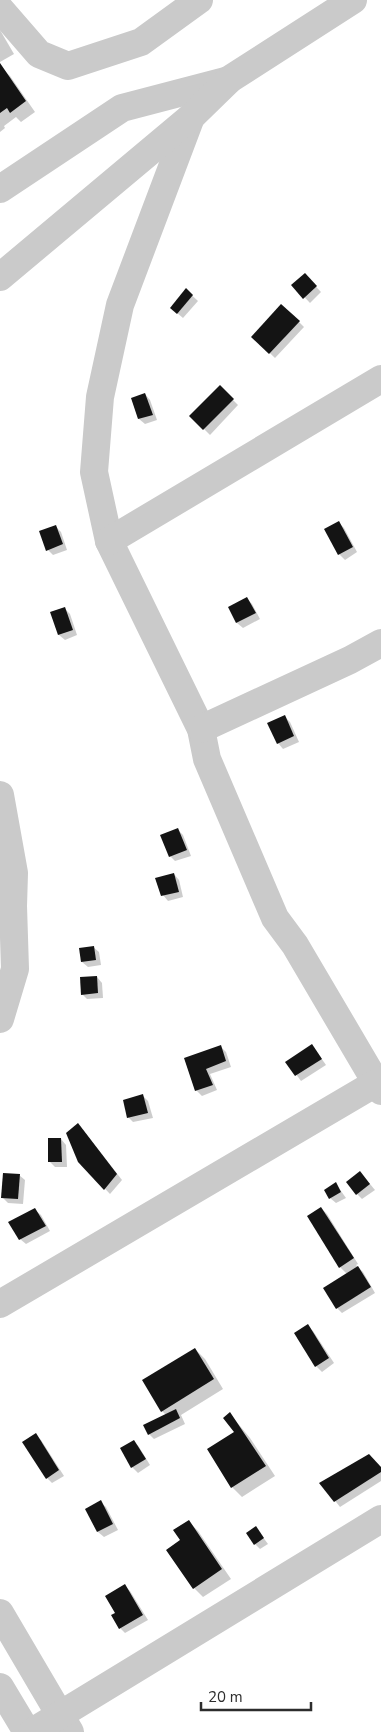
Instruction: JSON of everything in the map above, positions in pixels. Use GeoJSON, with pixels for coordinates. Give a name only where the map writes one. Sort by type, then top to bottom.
{"type":"FeatureCollection","features":[{"type":"Feature","properties":{"kind":"street"},"geometry":{"type":"LineString","coordinates":[[0,9],[39,54],[68,66],[141,42],[199,0]]}},
{"type":"Feature","properties":{"kind":"street"},"geometry":{"type":"LineString","coordinates":[[0,277],[191,118],[230,79],[325,7],[353,0]]}},
{"type":"Feature","properties":{"kind":"street"},"geometry":{"type":"LineString","coordinates":[[0,189],[122,108],[230,79]]}},
{"type":"Feature","properties":{"kind":"street"},"geometry":{"type":"LineString","coordinates":[[0,1304],[379,1085],[295,945],[275,918],[207,759],[201,729],[109,541],[94,472],[100,396],[120,305],[191,118]]}},
{"type":"Feature","properties":{"kind":"street"},"geometry":{"type":"LineString","coordinates":[[109,541],[381,380]]}},
{"type":"Feature","properties":{"kind":"street"},"geometry":{"type":"LineString","coordinates":[[201,729],[350,660],[381,643]]}},
{"type":"Feature","properties":{"kind":"street"},"geometry":{"type":"LineString","coordinates":[[0,795],[14,873],[15,968],[0,1019]]}},
{"type":"Feature","properties":{"kind":"street"},"geometry":{"type":"LineString","coordinates":[[0,936],[13,906]]}},
{"type":"Feature","properties":{"kind":"street"},"geometry":{"type":"LineString","coordinates":[[32,1732],[65,1723],[381,1518]]}},
{"type":"Feature","properties":{"kind":"street"},"geometry":{"type":"LineString","coordinates":[[0,1613],[65,1723]]}},
{"type":"Feature","properties":{"kind":"street"},"geometry":{"type":"LineString","coordinates":[[0,1687],[27,1732]]}},
{"type":"Feature","properties":{"kind":"building"},"geometry":{"type":"Polygon","coordinates":[[[0,63],[26,101],[10,113],[7,108],[0,113],[0,63]]]}},
{"type":"Feature","properties":{"kind":"building"},"geometry":{"type":"Polygon","coordinates":[[[305,273],[317,286],[303,299],[291,285],[305,273]]]}},
{"type":"Feature","properties":{"kind":"building"},"geometry":{"type":"Polygon","coordinates":[[[186,288],[193,295],[177,314],[170,308],[186,288]]]}},
{"type":"Feature","properties":{"kind":"building"},"geometry":{"type":"Polygon","coordinates":[[[281,304],[300,321],[269,354],[251,337],[281,304]]]}},
{"type":"Feature","properties":{"kind":"building"},"geometry":{"type":"Polygon","coordinates":[[[220,385],[234,399],[203,430],[189,416],[220,385]]]}},
{"type":"Feature","properties":{"kind":"building"},"geometry":{"type":"Polygon","coordinates":[[[145,393],[153,415],[138,419],[131,398],[145,393]]]}},
{"type":"Feature","properties":{"kind":"building"},"geometry":{"type":"Polygon","coordinates":[[[339,521],[353,547],[338,555],[324,529],[339,521]]]}},
{"type":"Feature","properties":{"kind":"building"},"geometry":{"type":"Polygon","coordinates":[[[56,525],[63,544],[46,551],[39,531],[56,525]]]}},
{"type":"Feature","properties":{"kind":"building"},"geometry":{"type":"Polygon","coordinates":[[[247,597],[256,613],[236,623],[228,607],[247,597]]]}},
{"type":"Feature","properties":{"kind":"building"},"geometry":{"type":"Polygon","coordinates":[[[65,607],[73,630],[58,635],[50,612],[65,607]]]}},
{"type":"Feature","properties":{"kind":"building"},"geometry":{"type":"Polygon","coordinates":[[[285,715],[294,736],[277,744],[267,723],[285,715]]]}},
{"type":"Feature","properties":{"kind":"building"},"geometry":{"type":"Polygon","coordinates":[[[178,828],[187,850],[169,857],[160,835],[178,828]]]}},
{"type":"Feature","properties":{"kind":"building"},"geometry":{"type":"Polygon","coordinates":[[[174,873],[179,892],[161,896],[155,878],[174,873]]]}},
{"type":"Feature","properties":{"kind":"building"},"geometry":{"type":"Polygon","coordinates":[[[94,946],[96,960],[81,962],[79,948],[94,946]]]}},
{"type":"Feature","properties":{"kind":"building"},"geometry":{"type":"Polygon","coordinates":[[[97,976],[98,993],[81,995],[80,977],[97,976]]]}},
{"type":"Feature","properties":{"kind":"building"},"geometry":{"type":"Polygon","coordinates":[[[312,1044],[322,1059],[295,1076],[285,1062],[312,1044]]]}},
{"type":"Feature","properties":{"kind":"building"},"geometry":{"type":"Polygon","coordinates":[[[221,1045],[226,1061],[206,1069],[213,1085],[195,1091],[184,1058],[221,1045]]]}},
{"type":"Feature","properties":{"kind":"building"},"geometry":{"type":"Polygon","coordinates":[[[143,1094],[148,1113],[127,1118],[123,1100],[143,1094]]]}},
{"type":"Feature","properties":{"kind":"building"},"geometry":{"type":"Polygon","coordinates":[[[78,1123],[117,1174],[104,1190],[78,1162],[66,1133],[78,1123]]]}},
{"type":"Feature","properties":{"kind":"building"},"geometry":{"type":"Polygon","coordinates":[[[48,1138],[61,1138],[62,1162],[48,1162],[48,1138]]]}},
{"type":"Feature","properties":{"kind":"building"},"geometry":{"type":"Polygon","coordinates":[[[360,1171],[370,1184],[356,1195],[346,1182],[360,1171]]]}},
{"type":"Feature","properties":{"kind":"building"},"geometry":{"type":"Polygon","coordinates":[[[3,1173],[20,1174],[18,1199],[1,1198],[3,1173]]]}},
{"type":"Feature","properties":{"kind":"building"},"geometry":{"type":"Polygon","coordinates":[[[336,1182],[341,1192],[329,1199],[324,1190],[336,1182]]]}},
{"type":"Feature","properties":{"kind":"building"},"geometry":{"type":"Polygon","coordinates":[[[321,1207],[354,1258],[339,1268],[307,1216],[321,1207]]]}},
{"type":"Feature","properties":{"kind":"building"},"geometry":{"type":"Polygon","coordinates":[[[35,1208],[46,1226],[19,1240],[8,1222],[35,1208]]]}},
{"type":"Feature","properties":{"kind":"building"},"geometry":{"type":"Polygon","coordinates":[[[358,1266],[371,1287],[336,1309],[323,1288],[358,1266]]]}},
{"type":"Feature","properties":{"kind":"building"},"geometry":{"type":"Polygon","coordinates":[[[308,1324],[329,1358],[315,1367],[294,1333],[308,1324]]]}},
{"type":"Feature","properties":{"kind":"building"},"geometry":{"type":"Polygon","coordinates":[[[195,1348],[214,1379],[161,1412],[142,1380],[195,1348]]]}},
{"type":"Feature","properties":{"kind":"building"},"geometry":{"type":"Polygon","coordinates":[[[176,1409],[180,1418],[148,1435],[143,1425],[176,1409]]]}},
{"type":"Feature","properties":{"kind":"building"},"geometry":{"type":"Polygon","coordinates":[[[230,1412],[266,1466],[231,1488],[207,1449],[234,1432],[223,1418],[230,1412]]]}},
{"type":"Feature","properties":{"kind":"building"},"geometry":{"type":"Polygon","coordinates":[[[36,1433],[59,1470],[46,1479],[22,1442],[36,1433]]]}},
{"type":"Feature","properties":{"kind":"building"},"geometry":{"type":"Polygon","coordinates":[[[134,1440],[146,1459],[131,1468],[120,1448],[134,1440]]]}},
{"type":"Feature","properties":{"kind":"building"},"geometry":{"type":"Polygon","coordinates":[[[369,1454],[381,1467],[381,1472],[334,1502],[319,1483],[369,1454]]]}},
{"type":"Feature","properties":{"kind":"building"},"geometry":{"type":"Polygon","coordinates":[[[101,1500],[113,1524],[97,1532],[85,1509],[101,1500]]]}},
{"type":"Feature","properties":{"kind":"building"},"geometry":{"type":"Polygon","coordinates":[[[189,1520],[222,1569],[193,1589],[166,1550],[180,1540],[173,1530],[189,1520]]]}},
{"type":"Feature","properties":{"kind":"building"},"geometry":{"type":"Polygon","coordinates":[[[256,1526],[264,1538],[254,1545],[246,1533],[256,1526]]]}},
{"type":"Feature","properties":{"kind":"building"},"geometry":{"type":"Polygon","coordinates":[[[125,1584],[143,1615],[119,1629],[111,1615],[115,1613],[105,1596],[125,1584]]]}}]}
